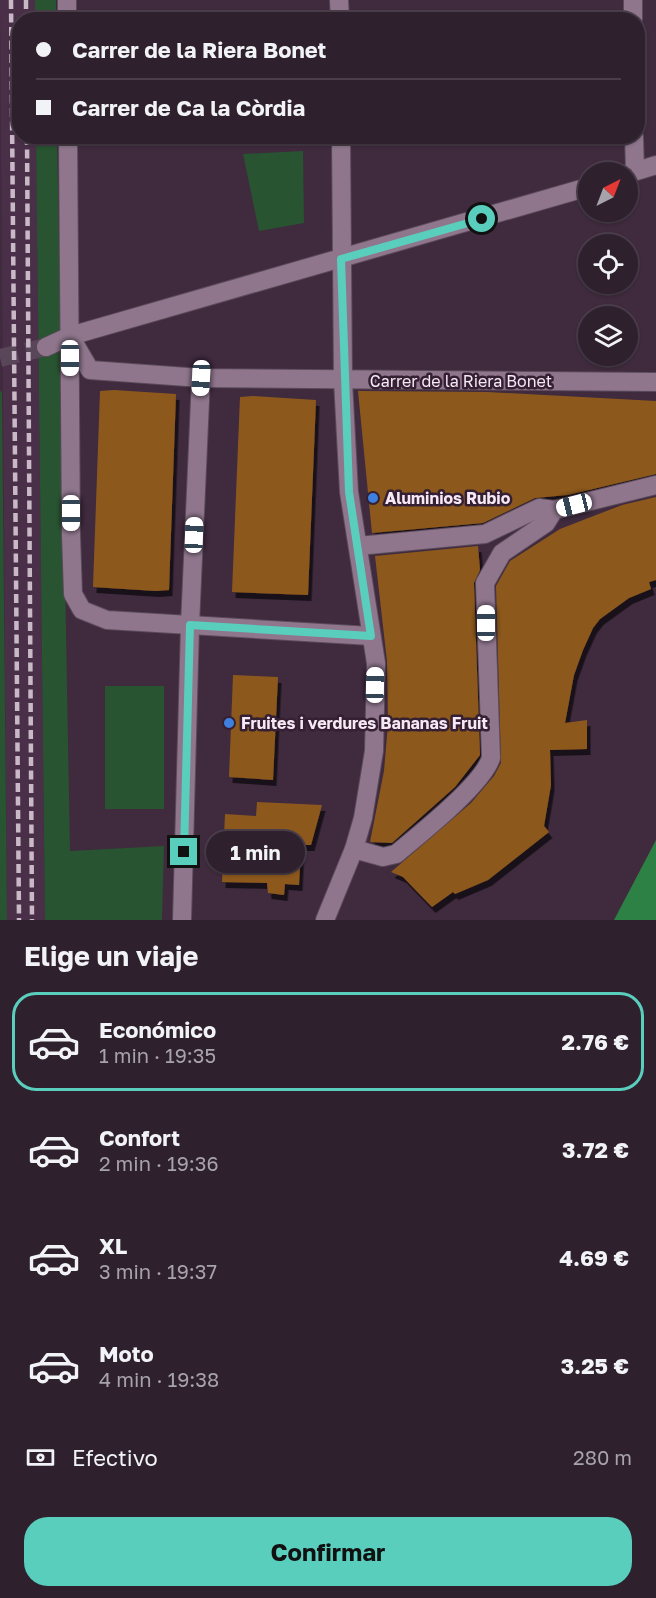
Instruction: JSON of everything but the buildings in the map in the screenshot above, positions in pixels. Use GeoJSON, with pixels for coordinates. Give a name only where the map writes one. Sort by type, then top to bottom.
{"type":"FeatureCollection","features":[{"type":"Feature","properties":{"kind":"street"},"geometry":{"type":"LineString","coordinates":[[68,144],[73,594],[82,610],[107,620],[371,636]]}},
{"type":"Feature","properties":{"kind":"street"},"geometry":{"type":"LineString","coordinates":[[325,920],[354,849],[363,819],[374,751],[375,663],[349,492],[343,381],[340,144]]}},
{"type":"Feature","properties":{"kind":"street"},"geometry":{"type":"LineString","coordinates":[[632,162],[633,144]]}},
{"type":"Feature","properties":{"kind":"street"},"geometry":{"type":"LineString","coordinates":[[638,171],[656,165]]}},
{"type":"Feature","properties":{"kind":"street"},"geometry":{"type":"LineString","coordinates":[[46,347],[70,336],[578,190]]}},
{"type":"Feature","properties":{"kind":"street","name":"Carrer de la Riera Bonet"},"geometry":{"type":"LineString","coordinates":[[70,336],[90,370],[201,378],[656,382]]}},
{"type":"Feature","properties":{"kind":"street"},"geometry":{"type":"LineString","coordinates":[[182,920],[190,625],[201,378]]}},
{"type":"Feature","properties":{"kind":"street"},"geometry":{"type":"LineString","coordinates":[[358,546],[485,534],[539,508],[554,510],[656,485]]}},
{"type":"Feature","properties":{"kind":"street"},"geometry":{"type":"LineString","coordinates":[[354,849],[383,857],[396,854],[463,794],[488,768],[491,758],[485,583],[502,553],[546,523],[554,510]]}},
{"type":"Feature","properties":{"kind":"shaded area"},"geometry":{"type":"Polygon","coordinates":[[[0,0],[35,0],[35,12],[12,12],[12,144],[36,144],[45,920],[7,920],[0,0]]]}},
{"type":"Feature","properties":{"kind":"green space"},"geometry":{"type":"Polygon","coordinates":[[[35,0],[56,0],[56,12],[35,12],[35,0]]]}},
{"type":"Feature","properties":{"kind":"green space"},"geometry":{"type":"Polygon","coordinates":[[[36,144],[57,144],[70,851],[164,846],[162,920],[45,920],[36,144]]]}},
{"type":"Feature","properties":{"kind":"green space"},"geometry":{"type":"Polygon","coordinates":[[[303,151],[304,223],[259,231],[243,154],[303,151]]]}},
{"type":"Feature","properties":{"kind":"green space"},"geometry":{"type":"Polygon","coordinates":[[[0,391],[2,392],[7,920],[0,920],[0,391]]]}},
{"type":"Feature","properties":{"kind":"green space"},"geometry":{"type":"Polygon","coordinates":[[[105,686],[164,686],[164,809],[105,809],[105,686]]]}},
{"type":"Feature","properties":{"kind":"green space"},"geometry":{"type":"Polygon","coordinates":[[[656,840],[656,920],[614,920],[656,840]]]}},
{"type":"Feature","properties":{"kind":"tunnel"},"geometry":{"type":"LineString","coordinates":[[0,358],[46,347]]}},
{"type":"Feature","properties":{"kind":"railway"},"geometry":{"type":"LineString","coordinates":[[11,0],[12,115]]}},
{"type":"Feature","properties":{"kind":"railway"},"geometry":{"type":"LineString","coordinates":[[26,0],[26,12]]}},
{"type":"Feature","properties":{"kind":"railway"},"geometry":{"type":"LineString","coordinates":[[12,144],[19,920]]}},
{"type":"Feature","properties":{"kind":"railway"},"geometry":{"type":"LineString","coordinates":[[27,144],[32,920]]}},
{"type":"Feature","properties":{"kind":"place","name":"Aluminios Rubio"},"geometry":{"type":"Point","coordinates":[373,498]}},
{"type":"Feature","properties":{"kind":"place","name":"Fruites i verdures Bananas Fruit"},"geometry":{"type":"Point","coordinates":[229,723]}},
{"type":"Feature","properties":{"kind":"route"},"geometry":{"type":"LineString","coordinates":[[184,852],[190,625],[371,636],[349,492],[343,381],[341,259],[482,219]]}}]}
